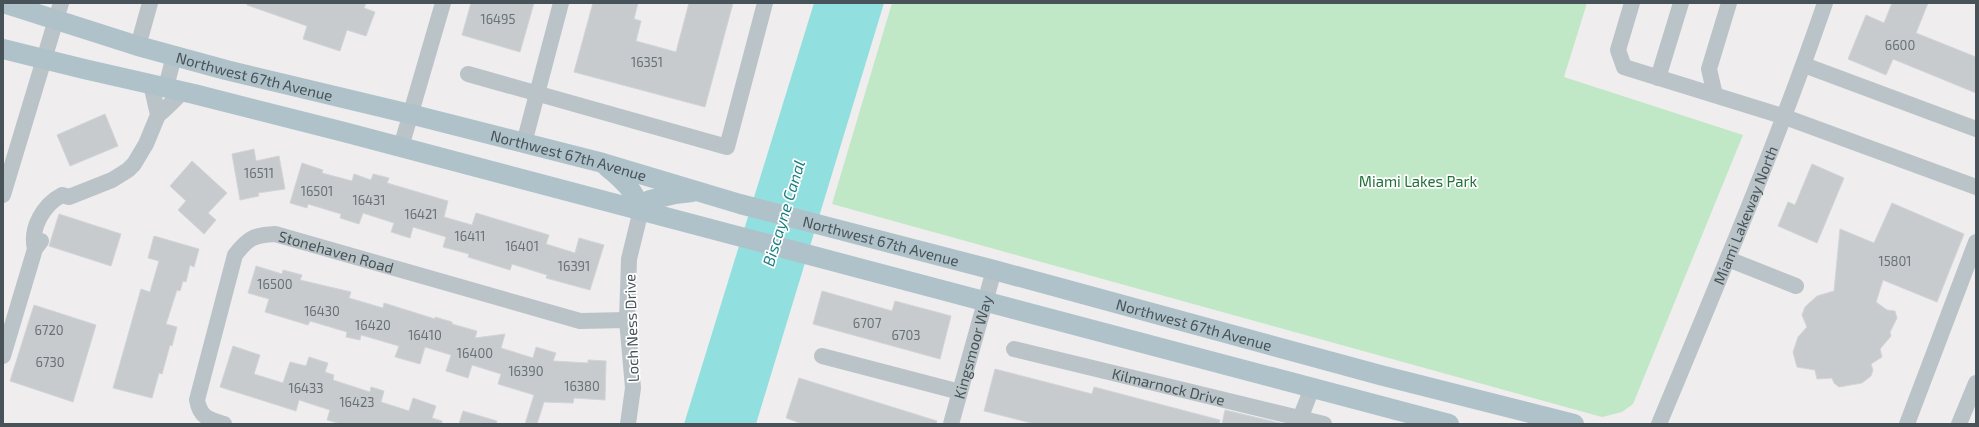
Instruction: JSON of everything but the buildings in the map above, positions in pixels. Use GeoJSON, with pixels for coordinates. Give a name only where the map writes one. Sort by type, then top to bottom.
{"type":"FeatureCollection","features":[{"type":"Feature","properties":{"kind":"main road","name":"Northwest 67th Avenue"},"geometry":{"type":"LineString","coordinates":[[4,3],[59,11],[138,46],[174,56],[524,143],[603,164],[740,204],[1574,424]]}},
{"type":"Feature","properties":{"kind":"main road","name":"Northwest 67th Avenue"},"geometry":{"type":"LineString","coordinates":[[3,49],[44,60],[167,88],[401,147],[883,273],[1450,424]]}},
{"type":"Feature","properties":{"kind":"main road"},"geometry":{"type":"LineString","coordinates":[[603,164],[619,176],[636,196],[641,210],[650,200],[696,191]]}},
{"type":"Feature","properties":{"kind":"main road"},"geometry":{"type":"LineString","coordinates":[[1312,388],[1320,358]]}},
{"type":"Feature","properties":{"kind":"street"},"geometry":{"type":"LineString","coordinates":[[138,46],[150,3]]}},
{"type":"Feature","properties":{"kind":"street"},"geometry":{"type":"LineString","coordinates":[[401,147],[443,3]]}},
{"type":"Feature","properties":{"kind":"street"},"geometry":{"type":"LineString","coordinates":[[524,143],[561,3]]}},
{"type":"Feature","properties":{"kind":"street"},"geometry":{"type":"LineString","coordinates":[[468,74],[727,147],[765,3]]}},
{"type":"Feature","properties":{"kind":"street"},"geometry":{"type":"LineString","coordinates":[[1632,3],[1618,50],[1624,67],[1785,117],[1976,187]]}},
{"type":"Feature","properties":{"kind":"street"},"geometry":{"type":"LineString","coordinates":[[1658,78],[1681,3]]}},
{"type":"Feature","properties":{"kind":"street"},"geometry":{"type":"LineString","coordinates":[[1715,95],[1710,69],[1729,3]]}},
{"type":"Feature","properties":{"kind":"street","name":"Miami Lakeway North"},"geometry":{"type":"LineString","coordinates":[[1659,424],[1785,117],[1826,3]]}},
{"type":"Feature","properties":{"kind":"street"},"geometry":{"type":"LineString","coordinates":[[3,195],[59,11]]}},
{"type":"Feature","properties":{"kind":"street"},"geometry":{"type":"LineString","coordinates":[[3,356],[35,249],[41,242],[51,214],[69,197],[112,180],[132,168],[146,144],[158,115],[167,88],[174,56]]}},
{"type":"Feature","properties":{"kind":"street"},"geometry":{"type":"LineString","coordinates":[[1804,65],[1976,129]]}},
{"type":"Feature","properties":{"kind":"street"},"geometry":{"type":"LineString","coordinates":[[158,115],[163,113],[169,104],[167,88]]}},
{"type":"Feature","properties":{"kind":"street","name":"Loch Ness Drive"},"geometry":{"type":"LineString","coordinates":[[628,424],[633,388],[627,320],[628,259],[641,210]]}},
{"type":"Feature","properties":{"kind":"street","name":"Stonehaven Road"},"geometry":{"type":"LineString","coordinates":[[224,424],[206,417],[199,410],[196,400],[235,255],[245,241],[259,235],[275,234],[580,321],[627,320]]}},
{"type":"Feature","properties":{"kind":"street"},"geometry":{"type":"LineString","coordinates":[[1907,424],[1976,242]]}},
{"type":"Feature","properties":{"kind":"street"},"geometry":{"type":"LineString","coordinates":[[1728,259],[1796,286]]}},
{"type":"Feature","properties":{"kind":"street","name":"Kingsmoor Way"},"geometry":{"type":"LineString","coordinates":[[951,424],[994,270]]}},
{"type":"Feature","properties":{"kind":"street","name":"Kilmarnock Drive"},"geometry":{"type":"LineString","coordinates":[[1014,349],[1299,421],[1324,424]]}},
{"type":"Feature","properties":{"kind":"street"},"geometry":{"type":"LineString","coordinates":[[822,356],[960,392]]}},
{"type":"Feature","properties":{"kind":"street"},"geometry":{"type":"LineString","coordinates":[[1959,424],[1976,383]]}},
{"type":"Feature","properties":{"kind":"street"},"geometry":{"type":"LineString","coordinates":[[1299,421],[1312,388]]}},
{"type":"Feature","properties":{"kind":"green space","name":"Miami Lakes Park"},"geometry":{"type":"Polygon","coordinates":[[[892,3],[1587,3],[1564,77],[1743,135],[1633,404],[1622,412],[1602,417],[832,204],[892,3]]]}},
{"type":"Feature","properties":{"kind":"water","name":"Biscayne Canal"},"geometry":{"type":"Polygon","coordinates":[[[814,3],[884,3],[756,424],[684,424],[814,3]]]}}]}
